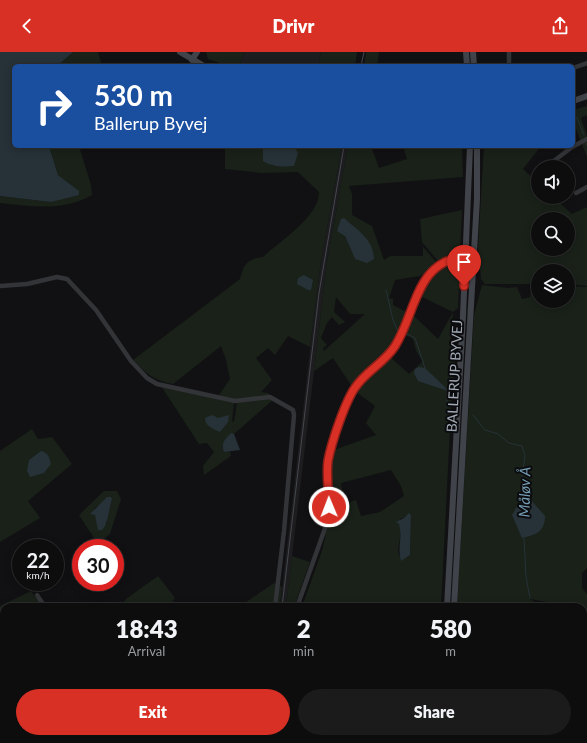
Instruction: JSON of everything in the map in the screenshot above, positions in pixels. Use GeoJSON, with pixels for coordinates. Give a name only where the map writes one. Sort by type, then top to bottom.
{"type":"FeatureCollection","features":[{"type":"Feature","properties":{"kind":"main road"},"geometry":{"type":"LineString","coordinates":[[180,52],[200,64]]}},
{"type":"Feature","properties":{"kind":"main road"},"geometry":{"type":"LineString","coordinates":[[192,60],[197,52]]}},
{"type":"Feature","properties":{"kind":"main road"},"geometry":{"type":"LineString","coordinates":[[466,52],[467,64]]}},
{"type":"Feature","properties":{"kind":"main road"},"geometry":{"type":"LineString","coordinates":[[473,52],[474,64]]}},
{"type":"Feature","properties":{"kind":"main road"},"geometry":{"type":"LineString","coordinates":[[575,100],[587,96]]}},
{"type":"Feature","properties":{"kind":"main road","name":"BALLERUP BYVEJ"},"geometry":{"type":"LineString","coordinates":[[447,603],[470,148]]}},
{"type":"Feature","properties":{"kind":"main road","name":"BALLERUP BYVEJ"},"geometry":{"type":"LineString","coordinates":[[454,603],[477,199],[477,148]]}},
{"type":"Feature","properties":{"kind":"street"},"geometry":{"type":"LineString","coordinates":[[509,52],[509,64]]}},
{"type":"Feature","properties":{"kind":"street"},"geometry":{"type":"LineString","coordinates":[[575,67],[587,63]]}},
{"type":"Feature","properties":{"kind":"street"},"geometry":{"type":"LineString","coordinates":[[575,145],[587,139]]}},
{"type":"Feature","properties":{"kind":"street"},"geometry":{"type":"LineString","coordinates":[[555,160],[571,148]]}},
{"type":"Feature","properties":{"kind":"street"},"geometry":{"type":"LineString","coordinates":[[576,193],[587,187]]}},
{"type":"Feature","properties":{"kind":"street"},"geometry":{"type":"LineString","coordinates":[[298,603],[328,520],[328,463],[330,452],[353,390],[362,379],[383,361],[395,347],[421,286],[432,271],[448,260],[465,257]]}},
{"type":"Feature","properties":{"kind":"street"},"geometry":{"type":"LineString","coordinates":[[0,286],[27,284],[57,277],[67,279],[96,310],[131,361],[147,378],[157,384],[235,401],[270,397],[293,410],[294,415],[288,490],[275,603]]}},
{"type":"Feature","properties":{"kind":"street"},"geometry":{"type":"LineString","coordinates":[[37,595],[42,603]]}},
{"type":"Feature","properties":{"kind":"shaded area"},"geometry":{"type":"Polygon","coordinates":[[[0,52],[73,52],[59,64],[12,64],[12,148],[50,148],[58,175],[79,191],[79,195],[51,202],[0,196],[0,52]]]}},
{"type":"Feature","properties":{"kind":"shaded area"},"geometry":{"type":"Polygon","coordinates":[[[73,52],[98,52],[101,64],[59,64],[73,52]]]}},
{"type":"Feature","properties":{"kind":"shaded area"},"geometry":{"type":"Polygon","coordinates":[[[206,52],[244,52],[240,64],[223,64],[208,59],[206,52]]]}},
{"type":"Feature","properties":{"kind":"shaded area"},"geometry":{"type":"Polygon","coordinates":[[[244,52],[321,52],[320,64],[240,64],[244,52]]]}},
{"type":"Feature","properties":{"kind":"shaded area"},"geometry":{"type":"Polygon","coordinates":[[[321,52],[357,52],[355,64],[320,64],[321,52]]]}},
{"type":"Feature","properties":{"kind":"shaded area"},"geometry":{"type":"Polygon","coordinates":[[[366,52],[379,52],[377,64],[364,64],[366,52]]]}},
{"type":"Feature","properties":{"kind":"shaded area"},"geometry":{"type":"Polygon","coordinates":[[[587,106],[587,115],[581,118],[587,136],[587,157],[575,126],[575,109],[587,106]]]}},
{"type":"Feature","properties":{"kind":"shaded area"},"geometry":{"type":"Polygon","coordinates":[[[50,148],[80,148],[91,185],[92,195],[70,204],[58,206],[0,203],[0,196],[51,202],[78,191],[58,175],[50,148]]]}},
{"type":"Feature","properties":{"kind":"shaded area"},"geometry":{"type":"Polygon","coordinates":[[[225,148],[342,148],[321,261],[310,347],[288,336],[275,355],[268,348],[256,358],[272,380],[261,392],[268,393],[274,399],[234,434],[224,452],[230,451],[231,456],[204,475],[203,466],[214,452],[207,443],[199,444],[161,386],[234,403],[232,421],[234,422],[237,402],[244,402],[245,398],[235,400],[219,395],[230,379],[221,346],[173,384],[161,381],[151,376],[133,360],[240,279],[247,263],[253,259],[263,257],[297,228],[313,210],[318,201],[319,192],[298,172],[262,173],[225,169],[225,148]]]}},
{"type":"Feature","properties":{"kind":"shaded area"},"geometry":{"type":"Polygon","coordinates":[[[263,148],[295,148],[298,153],[294,166],[278,166],[263,161],[263,148]]]}},
{"type":"Feature","properties":{"kind":"shaded area"},"geometry":{"type":"Polygon","coordinates":[[[342,148],[348,148],[327,262],[286,603],[280,603],[313,325],[321,261],[342,148]]]}},
{"type":"Feature","properties":{"kind":"shaded area"},"geometry":{"type":"Polygon","coordinates":[[[348,148],[372,148],[379,168],[407,159],[404,148],[462,148],[463,177],[349,186],[352,194],[352,215],[372,226],[384,260],[390,256],[423,256],[423,247],[438,264],[420,276],[395,280],[389,298],[393,299],[393,305],[414,316],[438,339],[453,312],[450,346],[456,349],[451,408],[441,603],[303,603],[322,551],[332,508],[356,500],[361,516],[380,512],[404,496],[401,486],[391,470],[341,483],[344,500],[330,505],[329,463],[331,451],[376,435],[366,423],[375,406],[355,391],[333,358],[314,371],[327,262],[348,148]],[[360,232],[345,236],[355,259],[366,237],[360,232]],[[336,297],[334,312],[345,322],[339,325],[332,317],[327,323],[321,338],[327,345],[323,348],[324,351],[365,314],[350,314],[336,297]],[[403,335],[390,357],[409,374],[423,361],[416,351],[412,338],[403,335]],[[411,515],[400,519],[401,530],[398,552],[401,560],[410,555],[411,515]]]}},
{"type":"Feature","properties":{"kind":"shaded area"},"geometry":{"type":"Polygon","coordinates":[[[484,148],[539,148],[523,169],[531,176],[531,204],[561,204],[570,212],[531,212],[531,256],[575,256],[575,213],[587,207],[587,286],[575,285],[575,264],[531,264],[531,283],[485,284],[481,279],[478,248],[484,148]]]}},
{"type":"Feature","properties":{"kind":"shaded area"},"geometry":{"type":"Polygon","coordinates":[[[462,210],[460,254],[439,262],[422,242],[420,219],[462,210]]]}},
{"type":"Feature","properties":{"kind":"shaded area"},"geometry":{"type":"Polygon","coordinates":[[[344,218],[368,240],[374,259],[367,263],[355,259],[345,236],[337,231],[341,219],[344,218]]]}},
{"type":"Feature","properties":{"kind":"shaded area"},"geometry":{"type":"Polygon","coordinates":[[[453,261],[460,261],[458,308],[453,312],[420,296],[426,283],[435,271],[446,263],[453,261]]]}},
{"type":"Feature","properties":{"kind":"shaded area"},"geometry":{"type":"Polygon","coordinates":[[[304,275],[313,280],[311,290],[297,284],[298,278],[304,275]]]}},
{"type":"Feature","properties":{"kind":"shaded area"},"geometry":{"type":"Polygon","coordinates":[[[482,285],[508,288],[517,287],[522,299],[530,297],[531,288],[531,308],[575,308],[575,286],[587,287],[587,568],[582,573],[582,588],[587,594],[587,603],[553,603],[530,599],[536,603],[457,603],[474,315],[482,285]]]}},
{"type":"Feature","properties":{"kind":"shaded area"},"geometry":{"type":"Polygon","coordinates":[[[419,367],[425,368],[446,388],[445,390],[418,381],[414,373],[415,369],[419,367]]]}},
{"type":"Feature","properties":{"kind":"shaded area"},"geometry":{"type":"Polygon","coordinates":[[[212,415],[218,418],[229,415],[228,422],[220,432],[210,427],[205,421],[205,418],[212,415]]]}},
{"type":"Feature","properties":{"kind":"shaded area"},"geometry":{"type":"Polygon","coordinates":[[[32,429],[38,439],[52,437],[72,464],[28,501],[40,518],[0,542],[0,451],[32,429]]]}},
{"type":"Feature","properties":{"kind":"shaded area"},"geometry":{"type":"Polygon","coordinates":[[[231,433],[234,434],[240,450],[224,452],[224,442],[231,433]]]}},
{"type":"Feature","properties":{"kind":"shaded area"},"geometry":{"type":"Polygon","coordinates":[[[41,451],[47,454],[51,464],[44,473],[30,477],[27,471],[29,460],[41,451]]]}},
{"type":"Feature","properties":{"kind":"shaded area"},"geometry":{"type":"Polygon","coordinates":[[[104,491],[117,491],[121,499],[110,534],[104,539],[95,539],[79,515],[104,491]],[[107,498],[95,508],[94,514],[107,524],[107,514],[112,499],[107,498]]]}},
{"type":"Feature","properties":{"kind":"shaded area"},"geometry":{"type":"Polygon","coordinates":[[[107,497],[111,497],[112,499],[107,520],[104,528],[102,530],[98,530],[95,515],[90,514],[107,497]]]}},
{"type":"Feature","properties":{"kind":"shaded area"},"geometry":{"type":"Polygon","coordinates":[[[525,500],[531,500],[545,516],[545,521],[538,532],[531,536],[522,538],[512,515],[518,505],[525,500]]]}},
{"type":"Feature","properties":{"kind":"shaded area"},"geometry":{"type":"Polygon","coordinates":[[[409,513],[411,515],[410,555],[401,561],[400,529],[399,524],[396,522],[404,518],[409,513]]]}},
{"type":"Feature","properties":{"kind":"shaded area"},"geometry":{"type":"Polygon","coordinates":[[[292,556],[310,562],[295,603],[286,603],[292,556]]]}},
{"type":"Feature","properties":{"kind":"shaded area"},"geometry":{"type":"Polygon","coordinates":[[[158,576],[175,598],[172,603],[124,603],[126,599],[158,576]]]}},
{"type":"Feature","properties":{"kind":"shaded area"},"geometry":{"type":"Polygon","coordinates":[[[274,583],[282,587],[280,603],[245,603],[274,583]]]}},
{"type":"Feature","properties":{"kind":"shaded area"},"geometry":{"type":"Polygon","coordinates":[[[31,591],[40,603],[6,603],[31,591]]]}},
{"type":"Feature","properties":{"kind":"waterway"},"geometry":{"type":"LineString","coordinates":[[575,117],[577,118],[584,135]]}},
{"type":"Feature","properties":{"kind":"waterway","name":"Måløv Å"},"geometry":{"type":"LineString","coordinates":[[386,290],[393,320],[398,331]]}},
{"type":"Feature","properties":{"kind":"waterway","name":"Måløv Å"},"geometry":{"type":"LineString","coordinates":[[407,334],[415,338],[425,368]]}},
{"type":"Feature","properties":{"kind":"waterway","name":"Måløv Å"},"geometry":{"type":"LineString","coordinates":[[445,390],[447,389],[447,407]]}},
{"type":"Feature","properties":{"kind":"waterway","name":"Måløv Å"},"geometry":{"type":"LineString","coordinates":[[473,415],[485,430],[498,434],[509,443],[522,446],[525,456],[522,475],[526,500]]}},
{"type":"Feature","properties":{"kind":"waterway","name":"Måløv Å"},"geometry":{"type":"LineString","coordinates":[[524,538],[526,577],[530,598]]}},
{"type":"Feature","properties":{"kind":"tram line"},"geometry":{"type":"LineString","coordinates":[[361,64],[364,52]]}},
{"type":"Feature","properties":{"kind":"tram line"},"geometry":{"type":"LineString","coordinates":[[282,603],[319,293],[344,148]]}},
{"type":"Feature","properties":{"kind":"route"},"geometry":{"type":"LineString","coordinates":[[329,507],[328,463],[330,452],[353,390],[362,379],[383,361],[395,347],[421,286],[432,271],[440,264],[448,260],[465,257],[464,286]]}}]}
